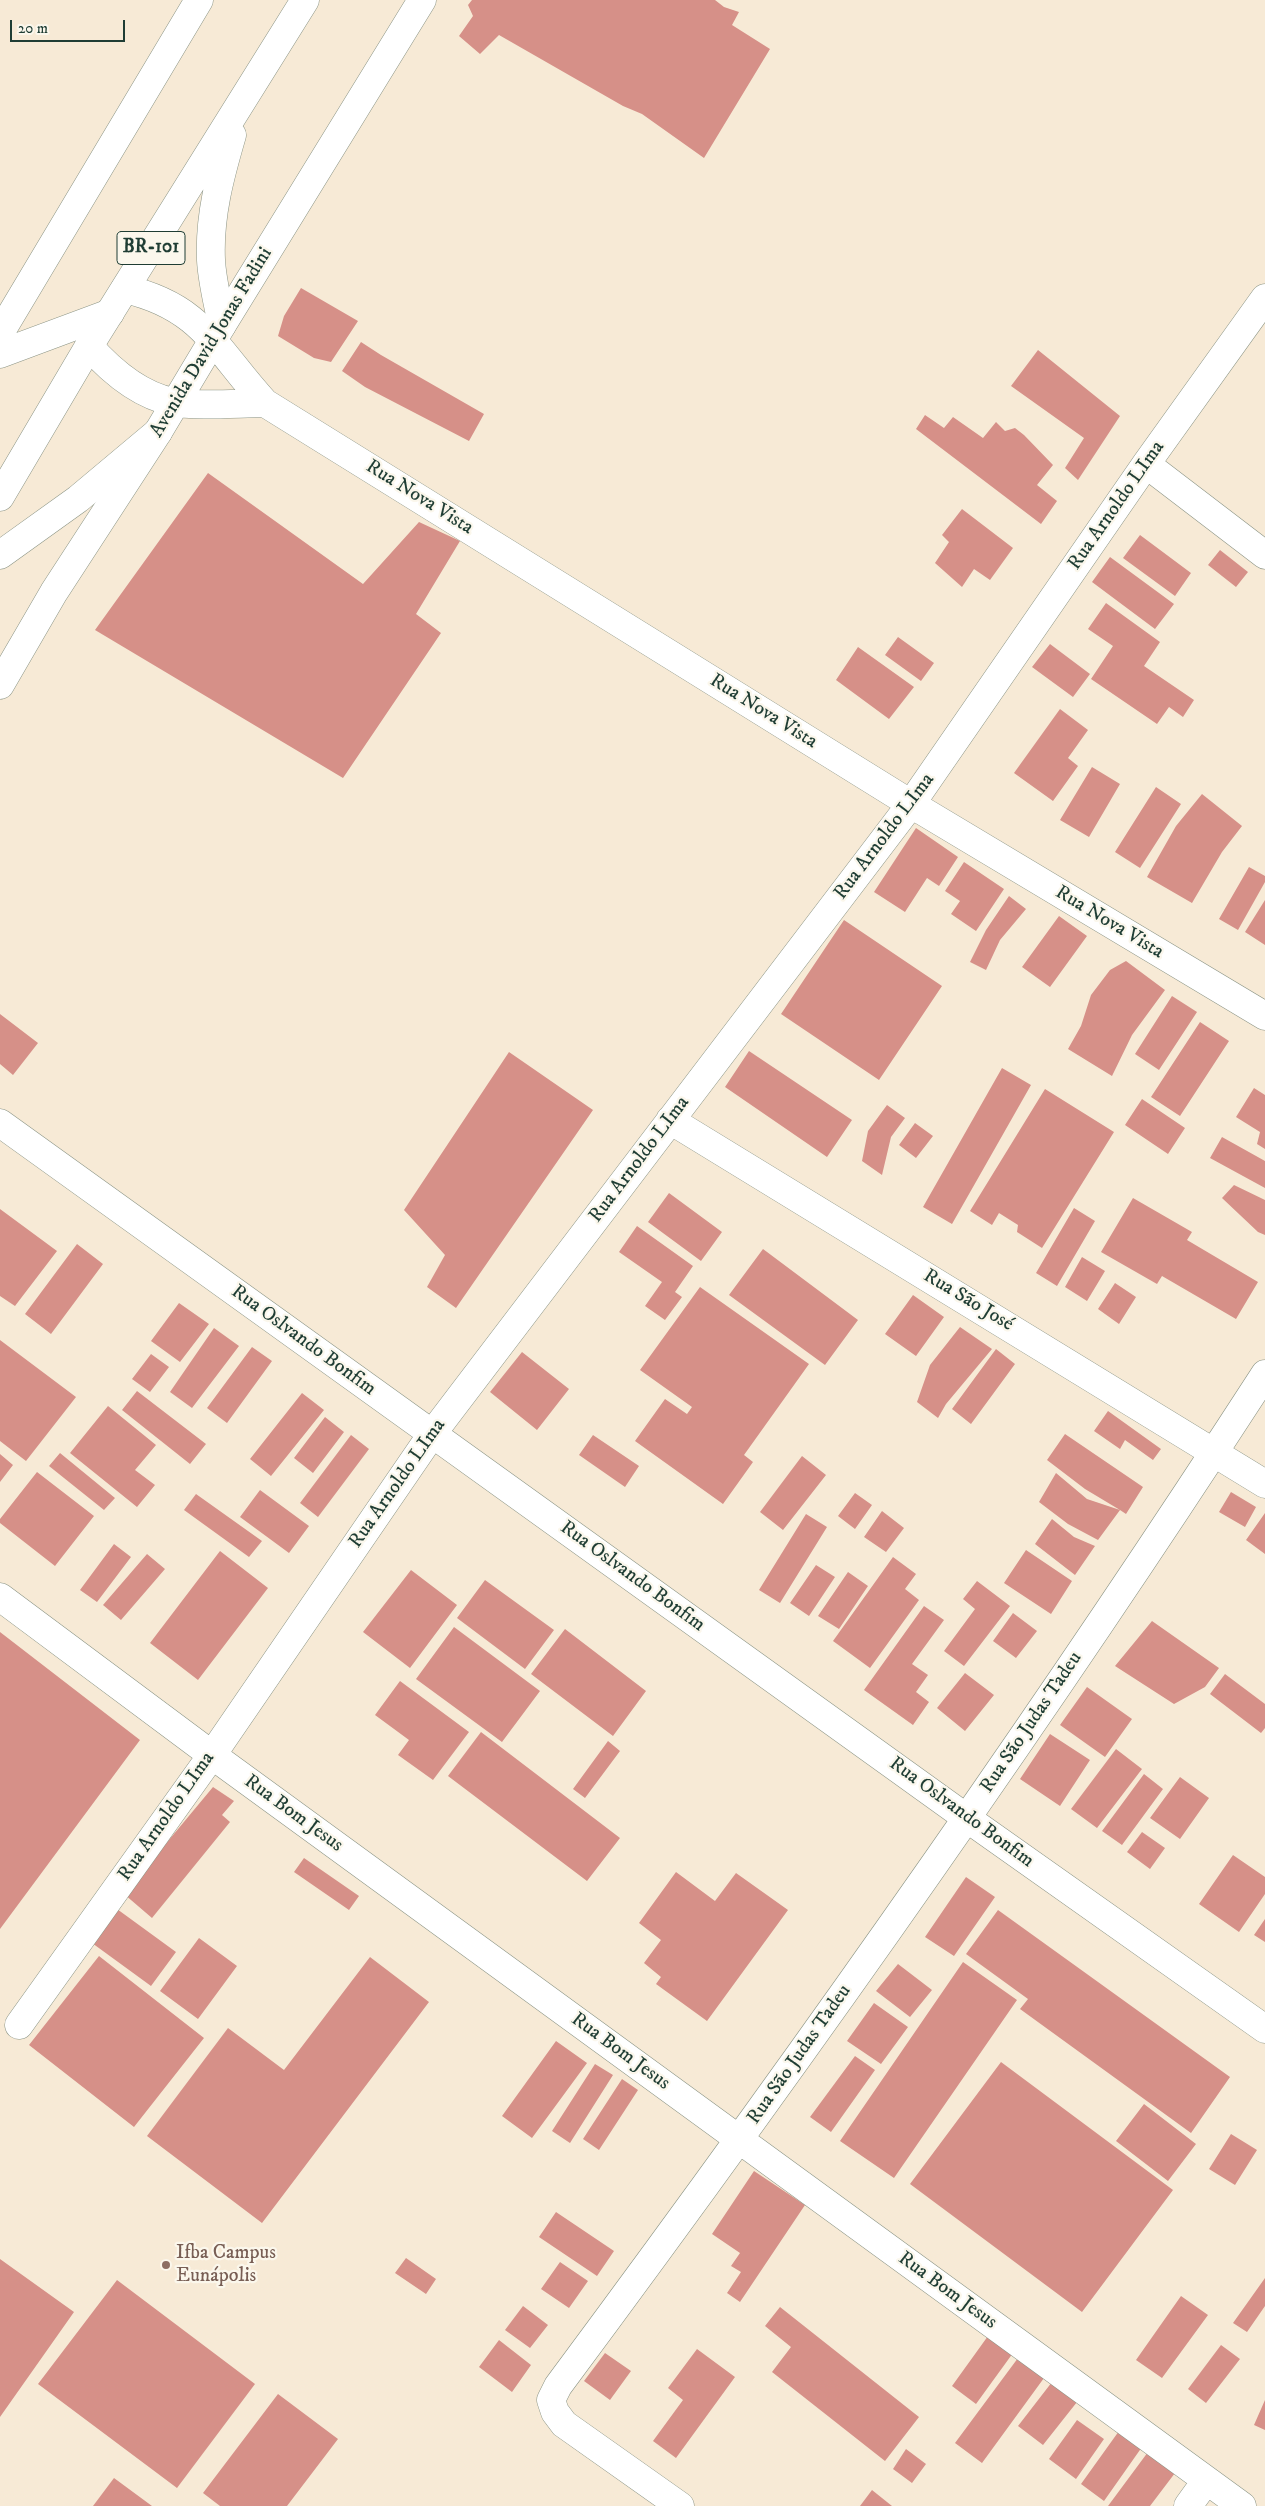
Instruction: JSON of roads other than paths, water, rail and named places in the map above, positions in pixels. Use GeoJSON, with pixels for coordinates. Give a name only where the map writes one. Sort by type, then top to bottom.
{"type":"FeatureCollection","features":[{"type":"Feature","properties":{"kind":"main road"},"geometry":{"type":"LineString","coordinates":[[0,333],[198,0]]}},
{"type":"Feature","properties":{"kind":"main road","name":"BR-101"},"geometry":{"type":"LineString","coordinates":[[0,497],[89,346],[304,0]]}},
{"type":"Feature","properties":{"kind":"main road","name":"Avenida David Jonas Fadini"},"geometry":{"type":"LineString","coordinates":[[0,684],[54,592],[158,432],[422,0]]}},
{"type":"Feature","properties":{"kind":"main road"},"geometry":{"type":"LineString","coordinates":[[218,332],[211,262],[211,231],[215,195],[240,105]]}},
{"type":"Feature","properties":{"kind":"main road","name":"Rua Nova Vista"},"geometry":{"type":"LineString","coordinates":[[126,289],[173,306],[194,320],[218,332],[241,376],[265,403],[911,804],[1265,1016]]}},
{"type":"Feature","properties":{"kind":"main road","name":"Rua Arnoldo LIma"},"geometry":{"type":"LineString","coordinates":[[20,2025],[212,1755],[432,1434],[911,804],[1146,464],[1265,298]]}},
{"type":"Feature","properties":{"kind":"main road"},"geometry":{"type":"LineString","coordinates":[[0,354],[110,313]]}},
{"type":"Feature","properties":{"kind":"main road"},"geometry":{"type":"LineString","coordinates":[[89,346],[104,363],[126,381],[152,396],[175,403],[265,403]]}},
{"type":"Feature","properties":{"kind":"main road"},"geometry":{"type":"LineString","coordinates":[[0,555],[78,499],[158,432]]}},
{"type":"Feature","properties":{"kind":"main road"},"geometry":{"type":"LineString","coordinates":[[1146,464],[1265,556]]}},
{"type":"Feature","properties":{"kind":"main road","name":"Rua São José"},"geometry":{"type":"LineString","coordinates":[[670,1120],[1265,1484]]}},
{"type":"Feature","properties":{"kind":"main road","name":"Rua Oslvando Bonfim"},"geometry":{"type":"LineString","coordinates":[[0,1122],[432,1434],[1265,2029]]}},
{"type":"Feature","properties":{"kind":"main road","name":"Rua São Judas Tadeu"},"geometry":{"type":"LineString","coordinates":[[680,2506],[564,2424],[555,2412],[551,2400],[558,2386],[740,2140],[968,1818],[1215,1452],[1265,1374]]}},
{"type":"Feature","properties":{"kind":"main road","name":"Rua Bom Jesus"},"geometry":{"type":"LineString","coordinates":[[0,1597],[212,1755],[1242,2506]]}},
{"type":"Feature","properties":{"kind":"main road"},"geometry":{"type":"LineString","coordinates":[[1188,2506],[1206,2481]]}},
{"type":"Feature","properties":{"kind":"place","name":"Ifba Campus Eunápolis"},"geometry":{"type":"Point","coordinates":[166,2265]}}]}
